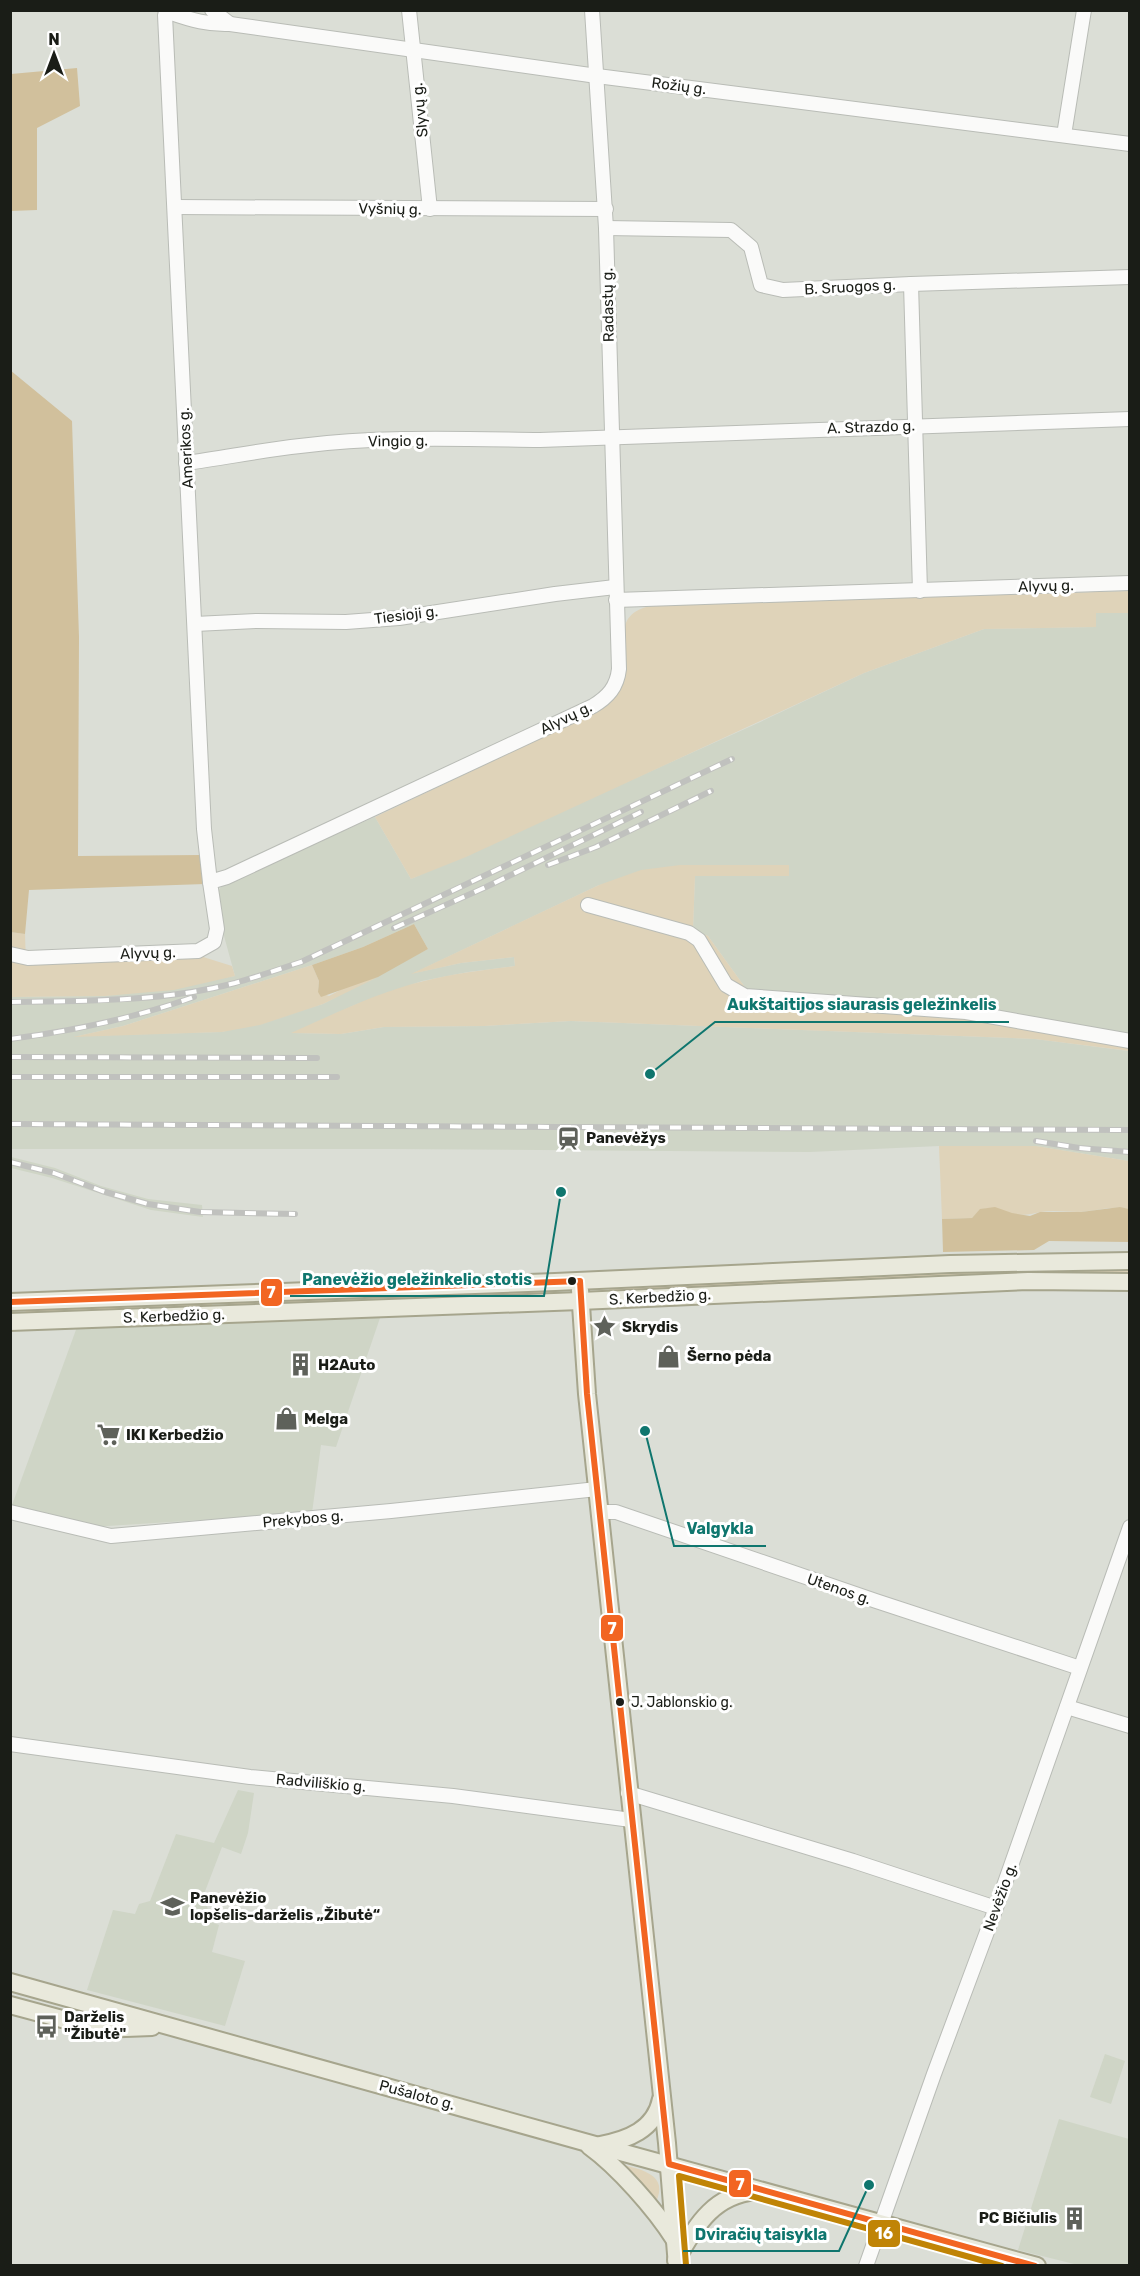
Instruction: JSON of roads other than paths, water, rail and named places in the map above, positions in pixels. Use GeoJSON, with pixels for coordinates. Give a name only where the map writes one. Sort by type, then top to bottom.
{"type":"FeatureCollection","features":[{"type":"Feature","properties":{"kind":"main road","name":"S. Kerbedžio g."},"geometry":{"type":"LineString","coordinates":[[13,1302],[961,1264],[1130,1261]]}},
{"type":"Feature","properties":{"kind":"main road"},"geometry":{"type":"LineString","coordinates":[[580,1281],[585,1369],[599,1512],[662,2096],[677,2263]]}},
{"type":"Feature","properties":{"kind":"main road","name":"S. Kerbedžio g."},"geometry":{"type":"LineString","coordinates":[[14,1322],[580,1301],[1028,1281],[1130,1282]]}},
{"type":"Feature","properties":{"kind":"main road"},"geometry":{"type":"LineString","coordinates":[[219,1294],[220,1314]]}},
{"type":"Feature","properties":{"kind":"main road"},"geometry":{"type":"LineString","coordinates":[[13,1302],[14,1322]]}},
{"type":"Feature","properties":{"kind":"main road","name":"Pušaloto g."},"geometry":{"type":"LineString","coordinates":[[10,1982],[589,2144],[1037,2265]]}},
{"type":"Feature","properties":{"kind":"main road","name":"Pušaloto g."},"geometry":{"type":"LineString","coordinates":[[10,2005],[99,2029],[165,2026]]}},
{"type":"Feature","properties":{"kind":"main road"},"geometry":{"type":"LineString","coordinates":[[589,2144],[620,2141],[640,2132],[656,2115],[662,2096]]}},
{"type":"Feature","properties":{"kind":"main road"},"geometry":{"type":"LineString","coordinates":[[589,2144],[644,2199],[661,2219],[675,2241]]}},
{"type":"Feature","properties":{"kind":"main road"},"geometry":{"type":"LineString","coordinates":[[677,2263],[690,2238],[713,2208],[727,2197],[760,2190]]}},
{"type":"Feature","properties":{"kind":"street","name":"Rožių g."},"geometry":{"type":"LineString","coordinates":[[151,10],[170,13],[201,23],[230,24],[597,76],[1130,144]]}},
{"type":"Feature","properties":{"kind":"street","name":"Rožių g."},"geometry":{"type":"LineString","coordinates":[[212,10],[230,24]]}},
{"type":"Feature","properties":{"kind":"street","name":"Slyvų g."},"geometry":{"type":"LineString","coordinates":[[409,10],[430,209]]}},
{"type":"Feature","properties":{"kind":"street","name":"Radastų g."},"geometry":{"type":"LineString","coordinates":[[592,10],[606,209],[616,594]]}},
{"type":"Feature","properties":{"kind":"street"},"geometry":{"type":"LineString","coordinates":[[1064,135],[1084,10]]}},
{"type":"Feature","properties":{"kind":"street","name":"Amerikos g."},"geometry":{"type":"LineString","coordinates":[[170,13],[175,207],[186,464],[204,829],[210,882]]}},
{"type":"Feature","properties":{"kind":"street","name":"Vyšnių g."},"geometry":{"type":"LineString","coordinates":[[175,207],[606,209]]}},
{"type":"Feature","properties":{"kind":"street","name":"B. Sruogos g."},"geometry":{"type":"LineString","coordinates":[[606,228],[731,230],[752,247],[761,285],[783,290],[1130,277]]}},
{"type":"Feature","properties":{"kind":"street"},"geometry":{"type":"LineString","coordinates":[[911,284],[917,426],[920,591]]}},
{"type":"Feature","properties":{"kind":"street","name":"A. Strazdo g."},"geometry":{"type":"LineString","coordinates":[[612,437],[1130,418]]}},
{"type":"Feature","properties":{"kind":"street","name":"Vingio g."},"geometry":{"type":"LineString","coordinates":[[186,464],[333,443],[612,437]]}},
{"type":"Feature","properties":{"kind":"street","name":"Alyvų g."},"geometry":{"type":"LineString","coordinates":[[10,954],[28,958],[198,951],[214,942],[217,929],[210,882],[227,877],[604,699],[618,679],[616,594],[920,591],[1130,583]]}},
{"type":"Feature","properties":{"kind":"street","name":"Tiesioji g."},"geometry":{"type":"LineString","coordinates":[[195,624],[256,621],[346,622],[399,618],[555,594],[616,594]]}},
{"type":"Feature","properties":{"kind":"street"},"geometry":{"type":"LineString","coordinates":[[588,905],[689,933],[699,940],[726,985],[745,996],[966,1012],[1130,1041]]}},
{"type":"Feature","properties":{"kind":"street","name":"Prekybos g."},"geometry":{"type":"LineString","coordinates":[[10,1512],[111,1536],[400,1510],[597,1489]]}},
{"type":"Feature","properties":{"kind":"street","name":"Utenos g."},"geometry":{"type":"LineString","coordinates":[[599,1512],[616,1512],[1080,1668]]}},
{"type":"Feature","properties":{"kind":"street","name":"Nevėžio g."},"geometry":{"type":"LineString","coordinates":[[866,2265],[996,1908],[1130,1527]]}},
{"type":"Feature","properties":{"kind":"street"},"geometry":{"type":"LineString","coordinates":[[1067,1707],[1130,1726]]}},
{"type":"Feature","properties":{"kind":"street","name":"Radviliškio g."},"geometry":{"type":"LineString","coordinates":[[10,1744],[229,1775],[453,1796],[631,1820]]}},
{"type":"Feature","properties":{"kind":"street"},"geometry":{"type":"LineString","coordinates":[[628,1793],[853,1861],[996,1908]]}},
{"type":"Feature","properties":{"kind":"railway"},"geometry":{"type":"LineString","coordinates":[[10,1002],[123,999],[180,994],[235,983],[301,962],[732,759]]}},
{"type":"Feature","properties":{"kind":"railway"},"geometry":{"type":"LineString","coordinates":[[548,865],[596,847],[711,791]]}},
{"type":"Feature","properties":{"kind":"railway"},"geometry":{"type":"LineString","coordinates":[[394,928],[486,887],[641,812]]}},
{"type":"Feature","properties":{"kind":"railway"},"geometry":{"type":"LineString","coordinates":[[10,1039],[104,1023],[194,997]]}},
{"type":"Feature","properties":{"kind":"railway"},"geometry":{"type":"LineString","coordinates":[[10,1057],[317,1058]]}},
{"type":"Feature","properties":{"kind":"railway"},"geometry":{"type":"LineString","coordinates":[[10,1077],[337,1077]]}},
{"type":"Feature","properties":{"kind":"railway"},"geometry":{"type":"LineString","coordinates":[[10,1124],[1130,1130]]}},
{"type":"Feature","properties":{"kind":"railway"},"geometry":{"type":"LineString","coordinates":[[1036,1141],[1079,1148],[1130,1152]]}},
{"type":"Feature","properties":{"kind":"railway"},"geometry":{"type":"LineString","coordinates":[[10,1162],[54,1173],[102,1191],[148,1204],[200,1212],[295,1214]]}},
{"type":"Feature","properties":{"kind":"place","name":"Aukštaitijos siaurasis geležinkelis"},"geometry":{"type":"Point","coordinates":[650,1074]}},
{"type":"Feature","properties":{"kind":"place","name":"Panevėžys"},"geometry":{"type":"Point","coordinates":[568,1138]}},
{"type":"Feature","properties":{"kind":"place","name":"Panevėžio geležinkelio stotis"},"geometry":{"type":"Point","coordinates":[561,1192]}},
{"type":"Feature","properties":{"kind":"place","name":"Skrydis"},"geometry":{"type":"Point","coordinates":[604,1327]}},
{"type":"Feature","properties":{"kind":"place","name":"Šerno pėda"},"geometry":{"type":"Point","coordinates":[669,1356]}},
{"type":"Feature","properties":{"kind":"place","name":"H2Auto"},"geometry":{"type":"Point","coordinates":[300,1365]}},
{"type":"Feature","properties":{"kind":"place","name":"Melga"},"geometry":{"type":"Point","coordinates":[286,1419]}},
{"type":"Feature","properties":{"kind":"place","name":"Valgykla"},"geometry":{"type":"Point","coordinates":[645,1431]}},
{"type":"Feature","properties":{"kind":"place","name":"IKI Kerbedžio"},"geometry":{"type":"Point","coordinates":[108,1435]}},
{"type":"Feature","properties":{"kind":"place","name":"J. Jablonskio g."},"geometry":{"type":"Point","coordinates":[620,1702]}},
{"type":"Feature","properties":{"kind":"place","name":"Panevėžio lopšelis-darželis „Žibutė“"},"geometry":{"type":"Point","coordinates":[172,1907]}},
{"type":"Feature","properties":{"kind":"place","name":"Darželis \"Žibutė\""},"geometry":{"type":"Point","coordinates":[46,2026]}},
{"type":"Feature","properties":{"kind":"place","name":"Dviračių taisykla"},"geometry":{"type":"Point","coordinates":[869,2185]}},
{"type":"Feature","properties":{"kind":"place","name":"PC Bičiulis"},"geometry":{"type":"Point","coordinates":[1075,2218]}}]}
